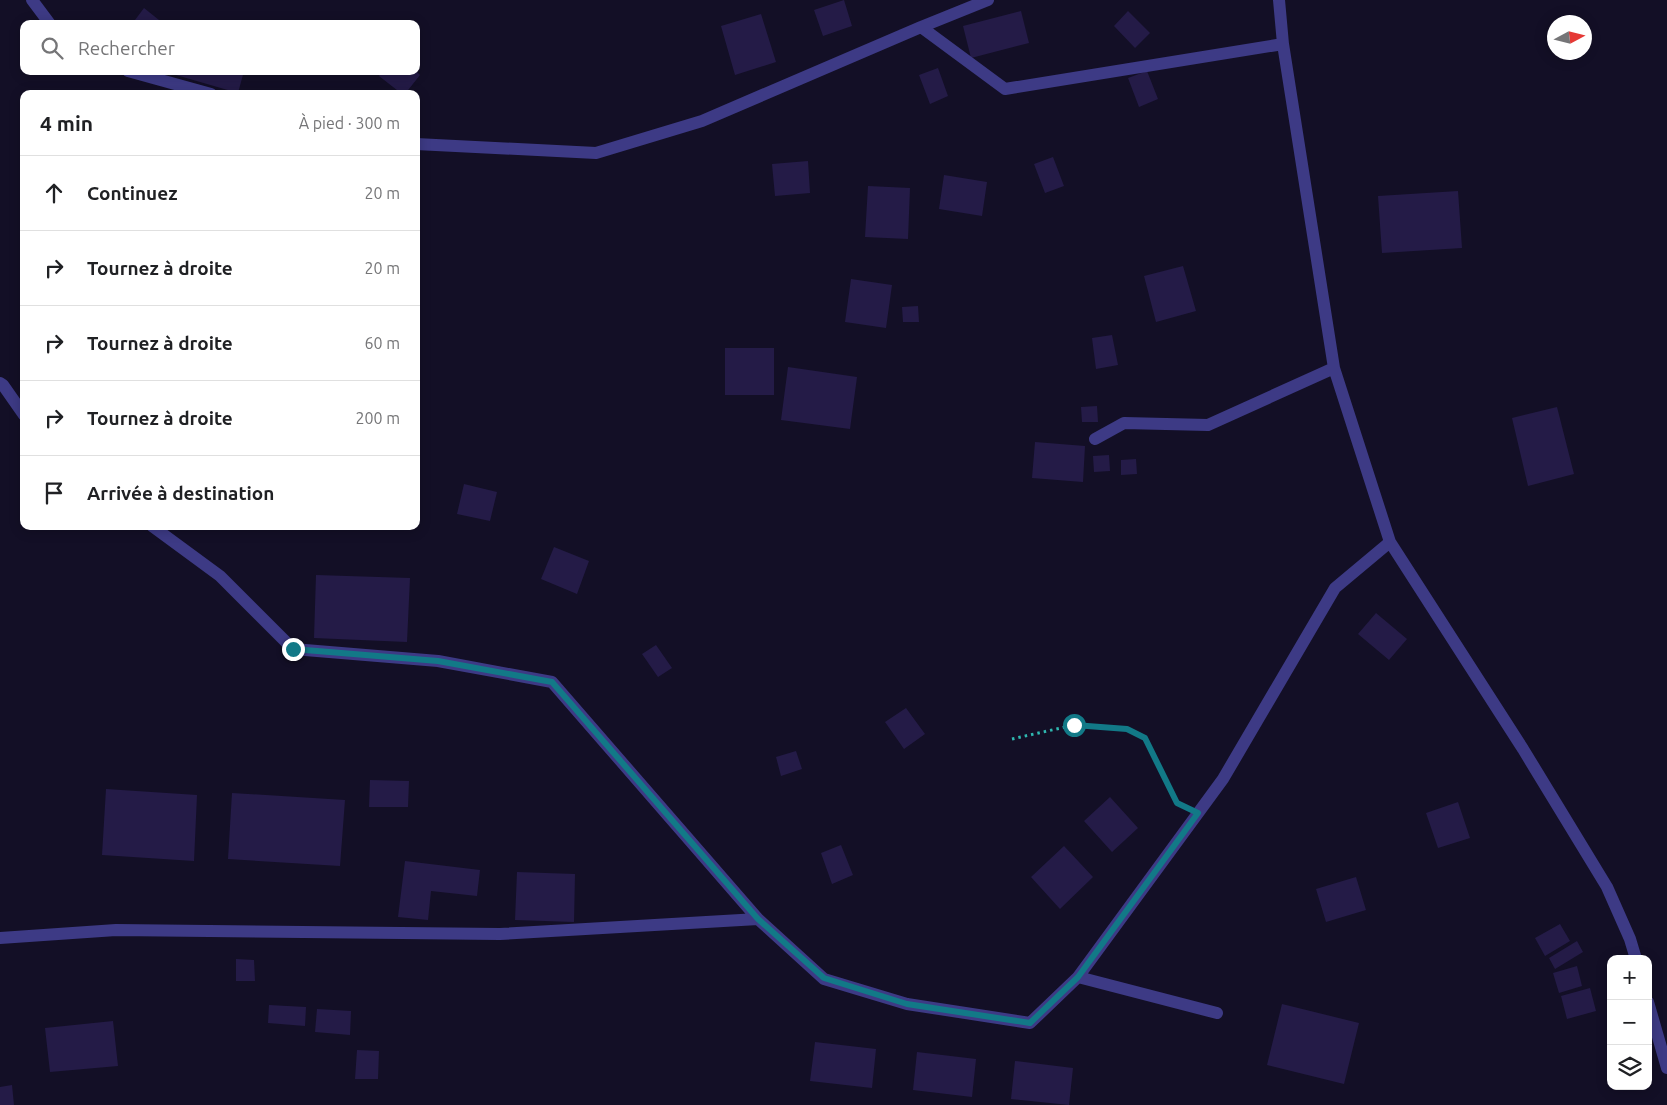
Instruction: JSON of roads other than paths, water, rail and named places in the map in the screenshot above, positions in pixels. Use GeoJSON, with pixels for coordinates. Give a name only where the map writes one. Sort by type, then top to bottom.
{"type":"FeatureCollection","features":[{"type":"Feature","properties":{"kind":"street"},"geometry":{"type":"LineString","coordinates":[[32,0],[47,20]]}},
{"type":"Feature","properties":{"kind":"street"},"geometry":{"type":"LineString","coordinates":[[420,144],[596,153],[702,121],[988,0]]}},
{"type":"Feature","properties":{"kind":"street"},"geometry":{"type":"LineString","coordinates":[[1279,0],[1284,44],[1334,368],[1390,542],[1523,749],[1607,887],[1630,939],[1635,955]]}},
{"type":"Feature","properties":{"kind":"street"},"geometry":{"type":"LineString","coordinates":[[921,27],[1004,89],[1284,44]]}},
{"type":"Feature","properties":{"kind":"street"},"geometry":{"type":"LineString","coordinates":[[142,75],[197,90]]}},
{"type":"Feature","properties":{"kind":"street"},"geometry":{"type":"LineString","coordinates":[[1095,439],[1124,423],[1208,425],[1334,368]]}},
{"type":"Feature","properties":{"kind":"street"},"geometry":{"type":"LineString","coordinates":[[0,383],[20,409]]}},
{"type":"Feature","properties":{"kind":"street"},"geometry":{"type":"LineString","coordinates":[[157,530],[220,576],[293,649],[438,661],[552,682],[758,919],[824,978],[907,1004],[1030,1023],[1078,977],[1223,779],[1336,588],[1390,542]]}},
{"type":"Feature","properties":{"kind":"street"},"geometry":{"type":"LineString","coordinates":[[0,938],[116,930],[500,934],[758,919]]}},
{"type":"Feature","properties":{"kind":"street"},"geometry":{"type":"LineString","coordinates":[[1078,977],[1217,1013]]}},
{"type":"Feature","properties":{"kind":"street"},"geometry":{"type":"LineString","coordinates":[[1652,1016],[1667,1068]]}}]}
